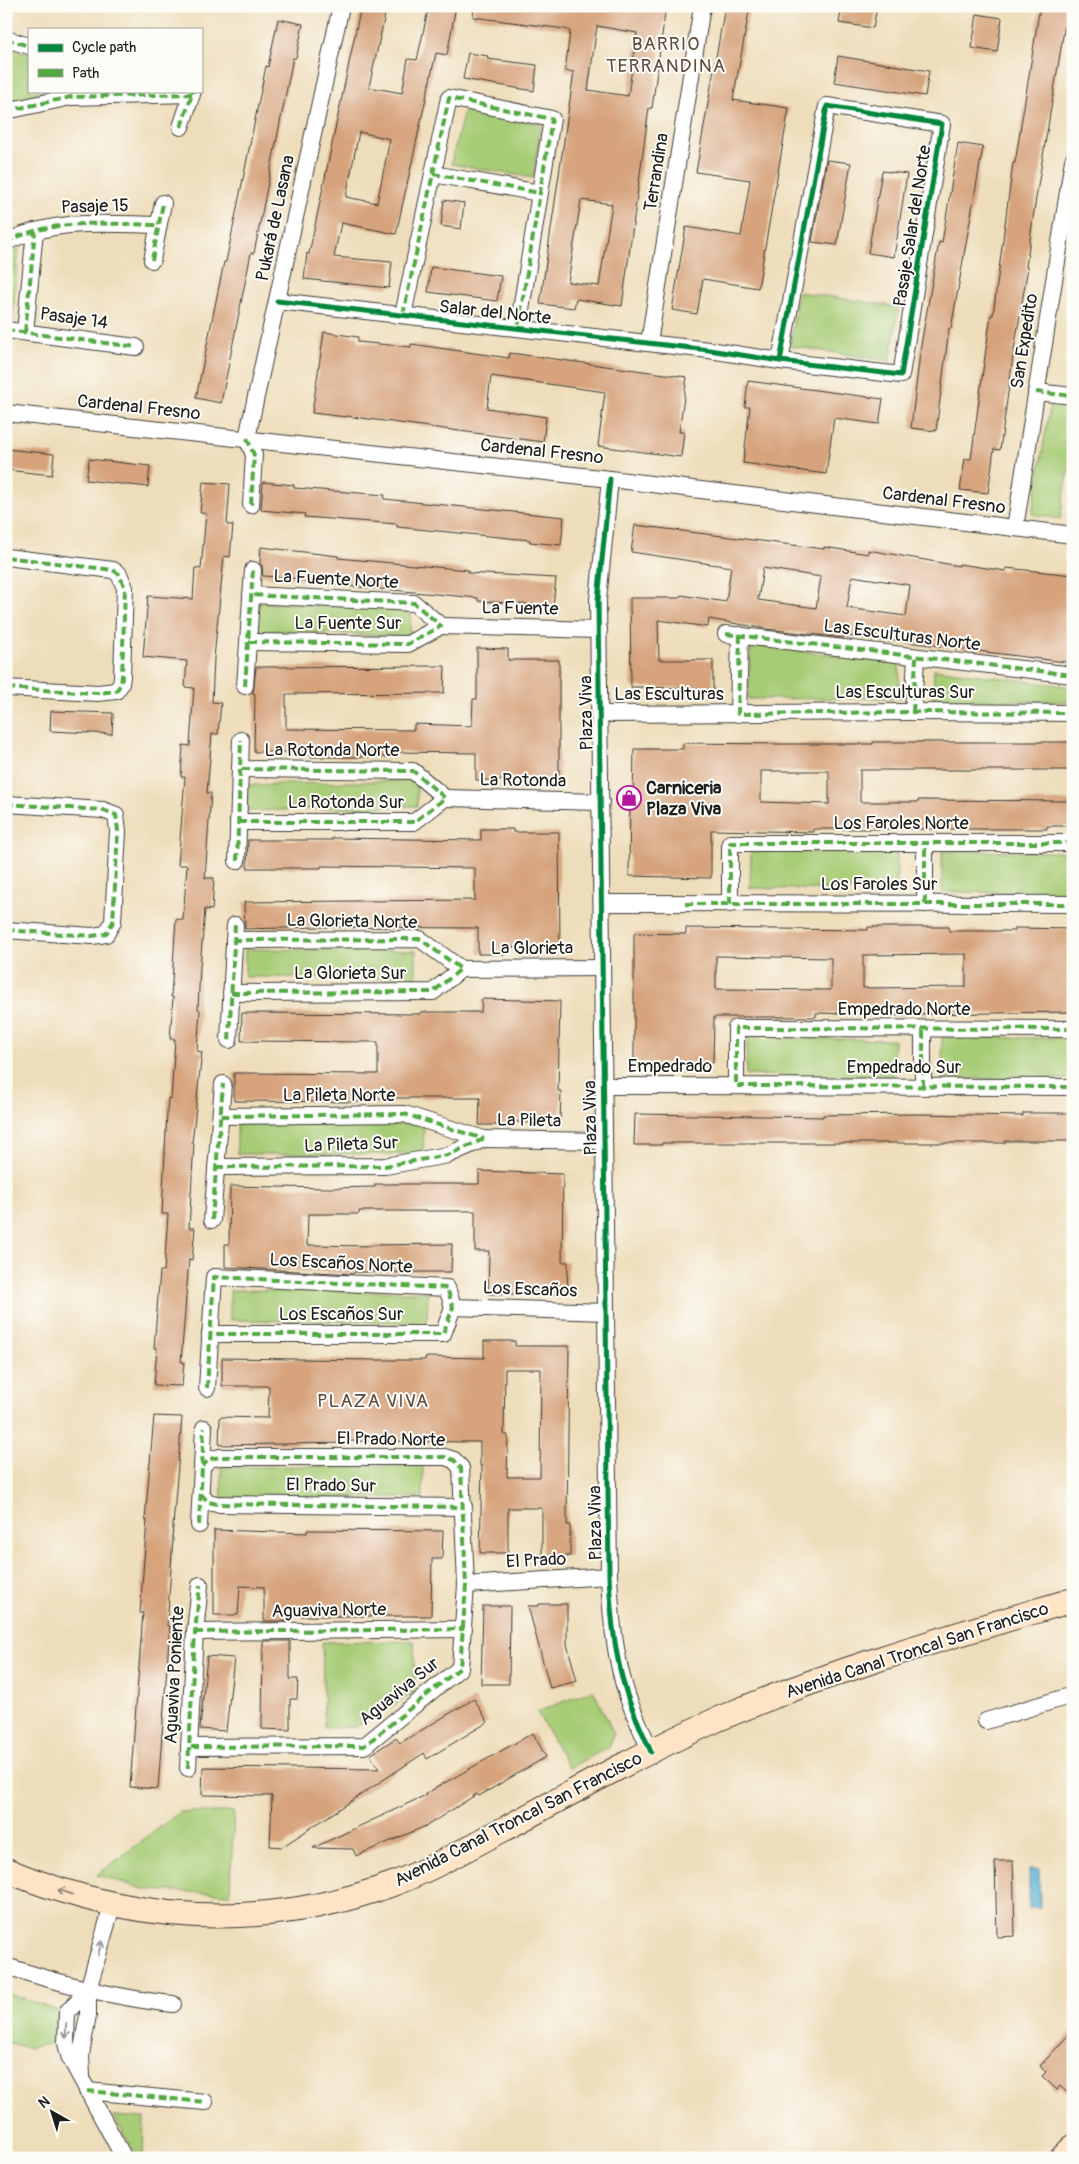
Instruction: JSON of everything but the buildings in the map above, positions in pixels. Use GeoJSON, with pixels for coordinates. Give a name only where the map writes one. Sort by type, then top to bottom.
{"type":"FeatureCollection","features":[{"type":"Feature","properties":{"kind":"street","name":"Pukará de Lasana"},"geometry":{"type":"LineString","coordinates":[[247,438],[341,6]]}},
{"type":"Feature","properties":{"kind":"street","name":"Terrandina"},"geometry":{"type":"LineString","coordinates":[[650,343],[702,6]]}},
{"type":"Feature","properties":{"kind":"street"},"geometry":{"type":"LineString","coordinates":[[6,39],[28,46]]}},
{"type":"Feature","properties":{"kind":"street"},"geometry":{"type":"LineString","coordinates":[[6,111],[71,97],[189,92],[181,128]]}},
{"type":"Feature","properties":{"kind":"street"},"geometry":{"type":"LineString","coordinates":[[403,315],[449,98],[552,119],[518,328]]}},
{"type":"Feature","properties":{"kind":"street","name":"Pasaje Salar del Norte"},"geometry":{"type":"LineString","coordinates":[[709,350],[780,361],[901,375],[942,124],[827,106],[780,361]]}},
{"type":"Feature","properties":{"kind":"street","name":"San Expedito"},"geometry":{"type":"LineString","coordinates":[[1015,528],[1073,160]]}},
{"type":"Feature","properties":{"kind":"street"},"geometry":{"type":"LineString","coordinates":[[433,174],[540,193]]}},
{"type":"Feature","properties":{"kind":"street"},"geometry":{"type":"LineString","coordinates":[[152,260],[164,203]]}},
{"type":"Feature","properties":{"kind":"street","name":"Pasaje 15"},"geometry":{"type":"LineString","coordinates":[[6,242],[34,231],[73,223],[158,225]]}},
{"type":"Feature","properties":{"kind":"street"},"geometry":{"type":"LineString","coordinates":[[25,332],[34,231]]}},
{"type":"Feature","properties":{"kind":"street","name":"Salar del Norte"},"geometry":{"type":"LineString","coordinates":[[277,301],[709,350]]}},
{"type":"Feature","properties":{"kind":"street","name":"Pasaje 14"},"geometry":{"type":"LineString","coordinates":[[6,330],[136,347]]}},
{"type":"Feature","properties":{"kind":"street"},"geometry":{"type":"LineString","coordinates":[[1036,392],[1073,396]]}},
{"type":"Feature","properties":{"kind":"street","name":"Cardenal Fresno"},"geometry":{"type":"LineString","coordinates":[[6,413],[610,479],[1073,535]]}},
{"type":"Feature","properties":{"kind":"street"},"geometry":{"type":"LineString","coordinates":[[247,438],[254,455],[250,506]]}},
{"type":"Feature","properties":{"kind":"street","name":"Plaza Viva"},"geometry":{"type":"LineString","coordinates":[[610,479],[601,560],[598,630],[609,1576],[611,1611],[621,1672],[628,1698],[651,1752]]}},
{"type":"Feature","properties":{"kind":"street"},"geometry":{"type":"LineString","coordinates":[[6,557],[113,570],[119,574],[126,588],[122,676],[121,684],[116,691],[98,694],[6,688]]}},
{"type":"Feature","properties":{"kind":"street"},"geometry":{"type":"LineString","coordinates":[[245,686],[253,570]]}},
{"type":"Feature","properties":{"kind":"street","name":"La Fuente Norte"},"geometry":{"type":"LineString","coordinates":[[251,595],[414,603],[441,626]]}},
{"type":"Feature","properties":{"kind":"street","name":"La Fuente"},"geometry":{"type":"LineString","coordinates":[[441,626],[598,630]]}},
{"type":"Feature","properties":{"kind":"street","name":"La Fuente Sur"},"geometry":{"type":"LineString","coordinates":[[249,642],[408,644],[441,626]]}},
{"type":"Feature","properties":{"kind":"street","name":"Las Esculturas Norte"},"geometry":{"type":"LineString","coordinates":[[738,714],[733,634],[916,658],[1073,674]]}},
{"type":"Feature","properties":{"kind":"street"},"geometry":{"type":"LineString","coordinates":[[913,712],[916,658]]}},
{"type":"Feature","properties":{"kind":"street","name":"Las Esculturas Sur"},"geometry":{"type":"LineString","coordinates":[[738,714],[1073,713]]}},
{"type":"Feature","properties":{"kind":"street","name":"Las Esculturas"},"geometry":{"type":"LineString","coordinates":[[600,714],[738,714]]}},
{"type":"Feature","properties":{"kind":"street"},"geometry":{"type":"LineString","coordinates":[[236,861],[241,740]]}},
{"type":"Feature","properties":{"kind":"street","name":"La Rotonda Norte"},"geometry":{"type":"LineString","coordinates":[[240,769],[413,771],[445,798]]}},
{"type":"Feature","properties":{"kind":"street","name":"La Rotonda"},"geometry":{"type":"LineString","coordinates":[[445,798],[601,802]]}},
{"type":"Feature","properties":{"kind":"street","name":"La Rotonda Sur"},"geometry":{"type":"LineString","coordinates":[[238,822],[414,822],[445,798]]}},
{"type":"Feature","properties":{"kind":"street"},"geometry":{"type":"LineString","coordinates":[[6,804],[103,810],[116,815],[118,831],[113,922],[106,934],[92,936],[6,930]]}},
{"type":"Feature","properties":{"kind":"street","name":"Los Faroles Norte"},"geometry":{"type":"LineString","coordinates":[[730,904],[730,843],[1073,843]]}},
{"type":"Feature","properties":{"kind":"street"},"geometry":{"type":"LineString","coordinates":[[925,843],[925,904]]}},
{"type":"Feature","properties":{"kind":"street","name":"Los Faroles Sur"},"geometry":{"type":"LineString","coordinates":[[602,903],[1073,904]]}},
{"type":"Feature","properties":{"kind":"street","name":"La Glorieta Norte"},"geometry":{"type":"LineString","coordinates":[[231,994],[235,932],[420,939],[461,969]]}},
{"type":"Feature","properties":{"kind":"street","name":"La Glorieta"},"geometry":{"type":"LineString","coordinates":[[461,969],[602,968]]}},
{"type":"Feature","properties":{"kind":"street","name":"La Glorieta Sur"},"geometry":{"type":"LineString","coordinates":[[231,994],[433,992],[461,969]]}},
{"type":"Feature","properties":{"kind":"street"},"geometry":{"type":"LineString","coordinates":[[229,1040],[231,994]]}},
{"type":"Feature","properties":{"kind":"street","name":"Empedrado Norte"},"geometry":{"type":"LineString","coordinates":[[736,1086],[736,1028],[1073,1029]]}},
{"type":"Feature","properties":{"kind":"street"},"geometry":{"type":"LineString","coordinates":[[923,1029],[923,1087]]}},
{"type":"Feature","properties":{"kind":"street"},"geometry":{"type":"LineString","coordinates":[[212,1220],[223,1084]]}},
{"type":"Feature","properties":{"kind":"street","name":"Empedrado"},"geometry":{"type":"LineString","coordinates":[[604,1086],[736,1086]]}},
{"type":"Feature","properties":{"kind":"street","name":"Empedrado Sur"},"geometry":{"type":"LineString","coordinates":[[736,1086],[1073,1087]]}},
{"type":"Feature","properties":{"kind":"street","name":"La Pileta Norte"},"geometry":{"type":"LineString","coordinates":[[220,1116],[404,1114],[484,1139]]}},
{"type":"Feature","properties":{"kind":"street","name":"La Pileta"},"geometry":{"type":"LineString","coordinates":[[484,1139],[604,1141]]}},
{"type":"Feature","properties":{"kind":"street","name":"La Pileta Sur"},"geometry":{"type":"LineString","coordinates":[[216,1167],[385,1166],[448,1156],[484,1139]]}},
{"type":"Feature","properties":{"kind":"street","name":"Los Escaños Norte"},"geometry":{"type":"LineString","coordinates":[[210,1334],[214,1277],[447,1288],[453,1307]]}},
{"type":"Feature","properties":{"kind":"street","name":"Los Escaños"},"geometry":{"type":"LineString","coordinates":[[453,1307],[606,1312]]}},
{"type":"Feature","properties":{"kind":"street","name":"Los Escaños Sur"},"geometry":{"type":"LineString","coordinates":[[210,1334],[443,1334],[453,1307]]}},
{"type":"Feature","properties":{"kind":"street"},"geometry":{"type":"LineString","coordinates":[[206,1388],[210,1334]]}},
{"type":"Feature","properties":{"kind":"street"},"geometry":{"type":"LineString","coordinates":[[199,1525],[204,1428]]}},
{"type":"Feature","properties":{"kind":"street","name":"El Prado Norte"},"geometry":{"type":"LineString","coordinates":[[202,1466],[210,1459],[220,1457],[445,1457],[454,1460],[461,1468],[466,1585]]}},
{"type":"Feature","properties":{"kind":"street","name":"El Prado Sur"},"geometry":{"type":"LineString","coordinates":[[201,1494],[208,1502],[217,1504],[464,1507]]}},
{"type":"Feature","properties":{"kind":"street","name":"El Prado"},"geometry":{"type":"LineString","coordinates":[[466,1585],[609,1576]]}},
{"type":"Feature","properties":{"kind":"street","name":"Aguaviva Poniente"},"geometry":{"type":"LineString","coordinates":[[188,1768],[191,1747],[195,1632],[200,1585]]}},
{"type":"Feature","properties":{"kind":"street","name":"Aguaviva Sur"},"geometry":{"type":"LineString","coordinates":[[191,1747],[364,1746],[460,1668],[466,1585]]}},
{"type":"Feature","properties":{"kind":"street","name":"Avenida Canal Troncal San Francisco"},"geometry":{"type":"LineString","coordinates":[[6,1870],[49,1887],[112,1906],[182,1915],[233,1915],[305,1907],[357,1896],[425,1870],[651,1752],[741,1710],[842,1670],[1073,1600]]}},
{"type":"Feature","properties":{"kind":"street","name":"Aguaviva Norte"},"geometry":{"type":"LineString","coordinates":[[195,1632],[464,1629]]}},
{"type":"Feature","properties":{"kind":"street"},"geometry":{"type":"LineString","coordinates":[[986,1721],[1073,1695]]}},
{"type":"Feature","properties":{"kind":"street"},"geometry":{"type":"LineString","coordinates":[[112,1906],[88,1990],[67,2012],[66,2029],[69,2056],[124,2158]]}},
{"type":"Feature","properties":{"kind":"street"},"geometry":{"type":"LineString","coordinates":[[6,1966],[58,1983],[88,1990],[143,2001],[173,2004]]}},
{"type":"Feature","properties":{"kind":"street"},"geometry":{"type":"LineString","coordinates":[[85,2086],[205,2102]]}},
{"type":"Feature","properties":{"kind":"street"},"geometry":{"type":"LineString","coordinates":[[1062,2158],[1073,2147]]}},
{"type":"Feature","properties":{"kind":"green space"},"geometry":{"type":"Polygon","coordinates":[[[6,47],[28,53],[28,92],[99,92],[6,103],[6,47]]]}},
{"type":"Feature","properties":{"kind":"green space"},"geometry":{"type":"Polygon","coordinates":[[[464,110],[541,124],[533,178],[451,164],[464,110]]]}},
{"type":"Feature","properties":{"kind":"green space"},"geometry":{"type":"Polygon","coordinates":[[[19,249],[12,321],[6,321],[6,254],[19,249]]]}},
{"type":"Feature","properties":{"kind":"green space"},"geometry":{"type":"Polygon","coordinates":[[[798,292],[899,307],[890,361],[790,346],[798,292]]]}},
{"type":"Feature","properties":{"kind":"green space"},"geometry":{"type":"Polygon","coordinates":[[[1051,400],[1073,403],[1073,445],[1060,519],[1032,514],[1051,400]]]}},
{"type":"Feature","properties":{"kind":"green space"},"geometry":{"type":"Polygon","coordinates":[[[254,602],[411,609],[410,637],[253,630],[254,602]]]}},
{"type":"Feature","properties":{"kind":"green space"},"geometry":{"type":"Polygon","coordinates":[[[751,645],[899,663],[900,698],[748,699],[751,645]]]}},
{"type":"Feature","properties":{"kind":"green space"},"geometry":{"type":"Polygon","coordinates":[[[934,669],[1073,687],[1073,702],[933,699],[934,669]]]}},
{"type":"Feature","properties":{"kind":"green space"},"geometry":{"type":"Polygon","coordinates":[[[417,780],[417,806],[246,811],[246,785],[417,780]]]}},
{"type":"Feature","properties":{"kind":"green space"},"geometry":{"type":"Polygon","coordinates":[[[751,851],[897,853],[897,891],[750,888],[751,851]]]}},
{"type":"Feature","properties":{"kind":"green space"},"geometry":{"type":"Polygon","coordinates":[[[942,851],[1073,852],[1073,893],[942,892],[942,851]]]}},
{"type":"Feature","properties":{"kind":"green space"},"geometry":{"type":"Polygon","coordinates":[[[245,949],[416,951],[416,978],[245,977],[245,949]]]}},
{"type":"Feature","properties":{"kind":"green space"},"geometry":{"type":"Polygon","coordinates":[[[747,1037],[894,1040],[893,1077],[746,1075],[747,1037]]]}},
{"type":"Feature","properties":{"kind":"green space"},"geometry":{"type":"Polygon","coordinates":[[[942,1037],[1073,1038],[1073,1079],[942,1079],[942,1037]]]}},
{"type":"Feature","properties":{"kind":"green space"},"geometry":{"type":"Polygon","coordinates":[[[237,1124],[424,1124],[423,1154],[237,1154],[237,1124]]]}},
{"type":"Feature","properties":{"kind":"green space"},"geometry":{"type":"Polygon","coordinates":[[[230,1290],[428,1292],[427,1323],[230,1320],[230,1290]]]}},
{"type":"Feature","properties":{"kind":"green space"},"geometry":{"type":"Polygon","coordinates":[[[423,1465],[423,1497],[222,1498],[221,1467],[423,1465]]]}},
{"type":"Feature","properties":{"kind":"green space"},"geometry":{"type":"Polygon","coordinates":[[[414,1641],[415,1692],[356,1727],[324,1728],[322,1642],[414,1641]]]}},
{"type":"Feature","properties":{"kind":"green space"},"geometry":{"type":"Polygon","coordinates":[[[593,1690],[614,1734],[609,1747],[569,1768],[537,1712],[593,1690]]]}},
{"type":"Feature","properties":{"kind":"green space"},"geometry":{"type":"Polygon","coordinates":[[[180,1812],[234,1812],[230,1894],[147,1890],[97,1875],[180,1812]]]}},
{"type":"Feature","properties":{"kind":"green space"},"geometry":{"type":"Polygon","coordinates":[[[6,1993],[56,2010],[59,2042],[28,2048],[6,2042],[6,1993]]]}},
{"type":"Feature","properties":{"kind":"green space"},"geometry":{"type":"Polygon","coordinates":[[[113,2116],[144,2118],[143,2158],[139,2158],[113,2116]]]}},
{"type":"Feature","properties":{"kind":"water"},"geometry":{"type":"Polygon","coordinates":[[[1029,1869],[1039,1869],[1040,1908],[1029,1908],[1029,1869]]]}},
{"type":"Feature","properties":{"kind":"marked path"},"geometry":{"type":"LineString","coordinates":[[6,39],[28,46]]}},
{"type":"Feature","properties":{"kind":"marked path"},"geometry":{"type":"LineString","coordinates":[[181,127],[193,92]]}},
{"type":"Feature","properties":{"kind":"marked path"},"geometry":{"type":"LineString","coordinates":[[6,111],[71,97],[192,94]]}},
{"type":"Feature","properties":{"kind":"marked path"},"geometry":{"type":"LineString","coordinates":[[403,315],[449,98],[552,119],[518,328]]}},
{"type":"Feature","properties":{"kind":"marked path"},"geometry":{"type":"LineString","coordinates":[[433,174],[540,193]]}},
{"type":"Feature","properties":{"kind":"marked path"},"geometry":{"type":"LineString","coordinates":[[152,260],[163,203]]}},
{"type":"Feature","properties":{"kind":"marked path"},"geometry":{"type":"LineString","coordinates":[[6,242],[24,234],[61,226],[80,224],[158,225]]}},
{"type":"Feature","properties":{"kind":"marked path"},"geometry":{"type":"LineString","coordinates":[[25,332],[35,231]]}},
{"type":"Feature","properties":{"kind":"marked path"},"geometry":{"type":"LineString","coordinates":[[6,330],[136,347]]}},
{"type":"Feature","properties":{"kind":"marked path"},"geometry":{"type":"LineString","coordinates":[[1036,392],[1073,396]]}},
{"type":"Feature","properties":{"kind":"marked path"},"geometry":{"type":"LineString","coordinates":[[247,438],[254,455],[251,505]]}},
{"type":"Feature","properties":{"kind":"marked path"},"geometry":{"type":"LineString","coordinates":[[6,557],[113,570],[119,574],[125,588],[122,676],[121,684],[116,691],[98,693],[6,688]]}},
{"type":"Feature","properties":{"kind":"marked path"},"geometry":{"type":"LineString","coordinates":[[245,686],[253,570]]}},
{"type":"Feature","properties":{"kind":"marked path"},"geometry":{"type":"LineString","coordinates":[[249,642],[408,644],[441,626],[414,603],[251,595]]}},
{"type":"Feature","properties":{"kind":"marked path"},"geometry":{"type":"LineString","coordinates":[[726,634],[1073,675]]}},
{"type":"Feature","properties":{"kind":"marked path"},"geometry":{"type":"LineString","coordinates":[[740,635],[738,714],[1073,713]]}},
{"type":"Feature","properties":{"kind":"marked path"},"geometry":{"type":"LineString","coordinates":[[913,712],[916,658]]}},
{"type":"Feature","properties":{"kind":"marked path"},"geometry":{"type":"LineString","coordinates":[[237,861],[241,740]]}},
{"type":"Feature","properties":{"kind":"marked path"},"geometry":{"type":"LineString","coordinates":[[238,822],[414,822],[445,798],[413,771],[240,769]]}},
{"type":"Feature","properties":{"kind":"marked path"},"geometry":{"type":"LineString","coordinates":[[6,804],[103,810],[116,815],[118,831],[113,922],[106,934],[92,936],[6,930]]}},
{"type":"Feature","properties":{"kind":"marked path"},"geometry":{"type":"LineString","coordinates":[[730,904],[730,843],[1073,843]]}},
{"type":"Feature","properties":{"kind":"marked path"},"geometry":{"type":"LineString","coordinates":[[925,843],[925,904]]}},
{"type":"Feature","properties":{"kind":"marked path"},"geometry":{"type":"LineString","coordinates":[[685,904],[1073,904]]}},
{"type":"Feature","properties":{"kind":"marked path"},"geometry":{"type":"LineString","coordinates":[[229,1040],[235,925]]}},
{"type":"Feature","properties":{"kind":"marked path"},"geometry":{"type":"LineString","coordinates":[[231,993],[433,992],[461,969],[420,939],[234,940]]}},
{"type":"Feature","properties":{"kind":"marked path"},"geometry":{"type":"LineString","coordinates":[[1073,1029],[736,1028],[736,1086],[1073,1087]]}},
{"type":"Feature","properties":{"kind":"marked path"},"geometry":{"type":"LineString","coordinates":[[923,1029],[923,1087]]}},
{"type":"Feature","properties":{"kind":"marked path"},"geometry":{"type":"LineString","coordinates":[[212,1220],[223,1084]]}},
{"type":"Feature","properties":{"kind":"marked path"},"geometry":{"type":"LineString","coordinates":[[221,1116],[404,1114],[484,1139]]}},
{"type":"Feature","properties":{"kind":"marked path"},"geometry":{"type":"LineString","coordinates":[[216,1167],[385,1166],[448,1155],[484,1139]]}},
{"type":"Feature","properties":{"kind":"marked path"},"geometry":{"type":"LineString","coordinates":[[207,1388],[214,1277],[447,1288],[453,1307],[443,1334],[210,1334]]}},
{"type":"Feature","properties":{"kind":"marked path"},"geometry":{"type":"LineString","coordinates":[[199,1525],[204,1428]]}},
{"type":"Feature","properties":{"kind":"marked path"},"geometry":{"type":"LineString","coordinates":[[191,1747],[364,1746],[460,1668],[466,1585],[461,1468],[454,1460],[445,1457],[220,1457],[210,1459],[202,1466]]}},
{"type":"Feature","properties":{"kind":"marked path"},"geometry":{"type":"LineString","coordinates":[[201,1494],[208,1502],[217,1504],[464,1507]]}},
{"type":"Feature","properties":{"kind":"marked path"},"geometry":{"type":"LineString","coordinates":[[188,1768],[195,1632],[200,1585]]}},
{"type":"Feature","properties":{"kind":"marked path"},"geometry":{"type":"LineString","coordinates":[[195,1632],[464,1629]]}},
{"type":"Feature","properties":{"kind":"marked path"},"geometry":{"type":"LineString","coordinates":[[87,2091],[205,2102]]}},
{"type":"Feature","properties":{"kind":"cycle path"},"geometry":{"type":"LineString","coordinates":[[277,301],[709,350],[780,361],[901,375],[942,124],[827,106],[780,361]]}},
{"type":"Feature","properties":{"kind":"cycle path"},"geometry":{"type":"LineString","coordinates":[[610,479],[598,600],[609,1576],[612,1623],[620,1668],[628,1698],[651,1752]]}},
{"type":"Feature","properties":{"kind":"place","name":"Carniceria Plaza Viva"},"geometry":{"type":"Point","coordinates":[629,798]}},
{"type":"Feature","properties":{"kind":"district","name":"BARRIO TERRANDINA"},"geometry":{"type":"Point","coordinates":[666,54]}},
{"type":"Feature","properties":{"kind":"district","name":"PLAZA VIVA"},"geometry":{"type":"Point","coordinates":[373,1400]}}]}
